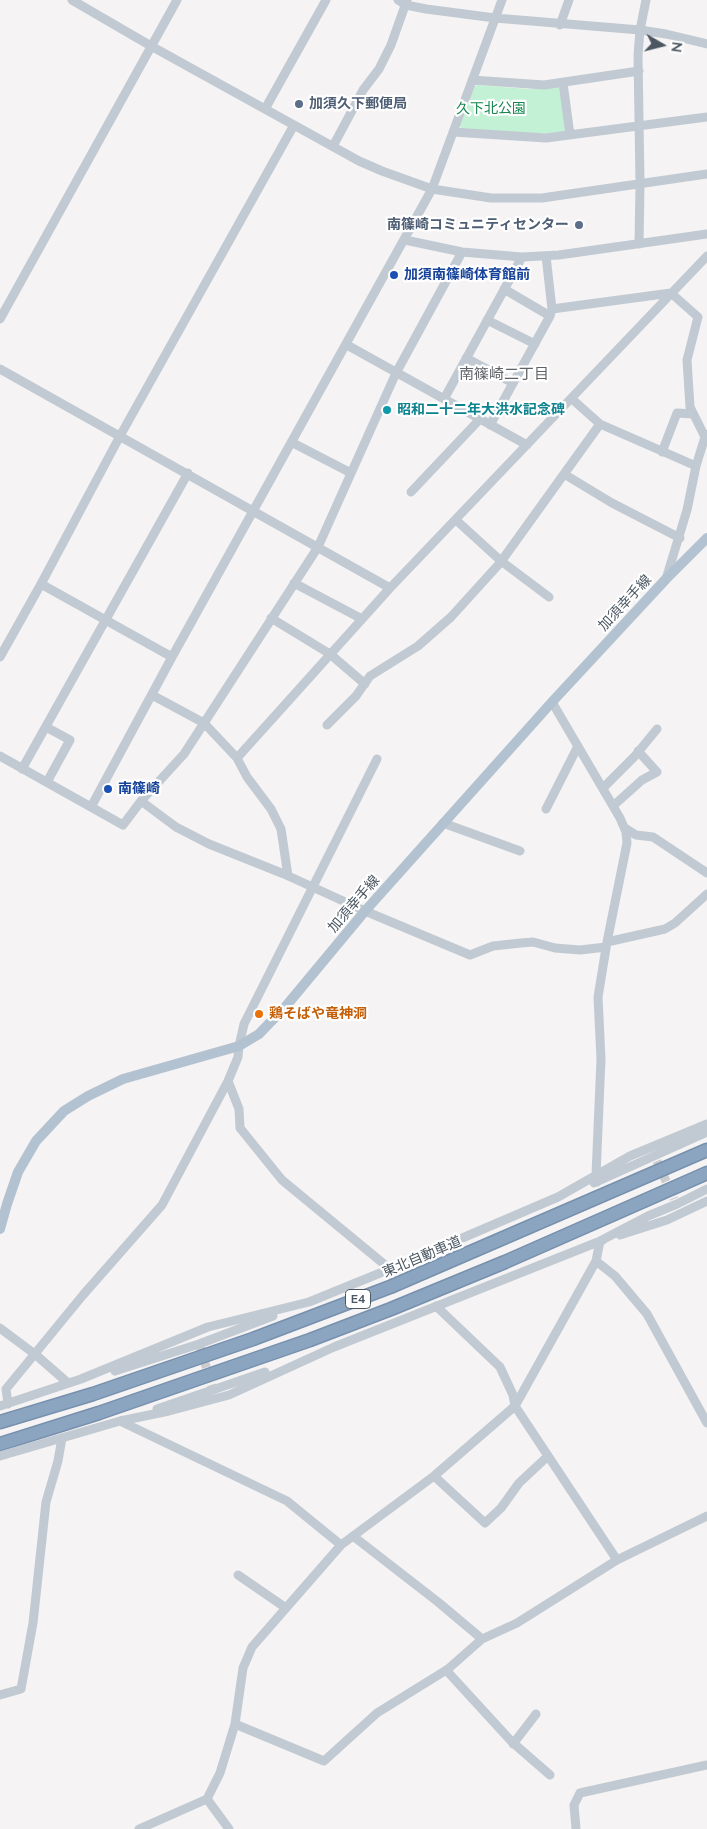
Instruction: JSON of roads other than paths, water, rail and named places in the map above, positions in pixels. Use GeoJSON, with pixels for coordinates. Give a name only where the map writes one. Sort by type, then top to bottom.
{"type":"FeatureCollection","features":[{"type":"Feature","properties":{"kind":"highway","name":"東北自動車道"},"geometry":{"type":"LineString","coordinates":[[0,1422],[93,1394],[234,1346],[362,1298],[707,1150]]}},
{"type":"Feature","properties":{"kind":"highway","name":"E4"},"geometry":{"type":"LineString","coordinates":[[0,1444],[108,1410],[310,1340],[505,1262],[707,1172]]}},
{"type":"Feature","properties":{"kind":"main road","name":"加須幸手線"},"geometry":{"type":"LineString","coordinates":[[0,1229],[6,1204],[18,1172],[36,1141],[64,1111],[88,1096],[123,1079],[239,1046],[259,1034],[286,1006],[365,911],[552,702],[666,579],[707,538]]}},
{"type":"Feature","properties":{"kind":"street"},"geometry":{"type":"LineString","coordinates":[[72,0],[151,46],[382,172],[432,189],[491,198],[542,198],[707,174]]}},
{"type":"Feature","properties":{"kind":"street"},"geometry":{"type":"LineString","coordinates":[[0,320],[177,0]]}},
{"type":"Feature","properties":{"kind":"street"},"geometry":{"type":"LineString","coordinates":[[265,109],[326,0]]}},
{"type":"Feature","properties":{"kind":"street"},"geometry":{"type":"LineString","coordinates":[[91,807],[172,657],[293,443],[432,189],[502,0]]}},
{"type":"Feature","properties":{"kind":"street"},"geometry":{"type":"LineString","coordinates":[[560,24],[569,0]]}},
{"type":"Feature","properties":{"kind":"street"},"geometry":{"type":"LineString","coordinates":[[639,244],[640,30],[646,0]]}},
{"type":"Feature","properties":{"kind":"street"},"geometry":{"type":"LineString","coordinates":[[333,146],[363,90],[379,69],[391,45],[404,2],[427,4],[495,18],[640,30],[707,44]]}},
{"type":"Feature","properties":{"kind":"street"},"geometry":{"type":"LineString","coordinates":[[472,80],[544,85],[639,71]]}},
{"type":"Feature","properties":{"kind":"street"},"geometry":{"type":"LineString","coordinates":[[563,83],[570,135]]}},
{"type":"Feature","properties":{"kind":"street"},"geometry":{"type":"LineString","coordinates":[[453,132],[546,138],[707,117]]}},
{"type":"Feature","properties":{"kind":"street"},"geometry":{"type":"LineString","coordinates":[[0,657],[42,584],[120,436],[294,125]]}},
{"type":"Feature","properties":{"kind":"street"},"geometry":{"type":"LineString","coordinates":[[405,240],[462,252],[522,257],[546,256],[707,234]]}},
{"type":"Feature","properties":{"kind":"street"},"geometry":{"type":"LineString","coordinates":[[0,756],[123,825],[184,754],[318,547],[396,373],[462,252]]}},
{"type":"Feature","properties":{"kind":"street"},"geometry":{"type":"LineString","coordinates":[[490,425],[551,312],[546,256]]}},
{"type":"Feature","properties":{"kind":"street"},"geometry":{"type":"LineString","coordinates":[[237,758],[390,588],[707,256]]}},
{"type":"Feature","properties":{"kind":"street"},"geometry":{"type":"LineString","coordinates":[[444,399],[522,257]]}},
{"type":"Feature","properties":{"kind":"street"},"geometry":{"type":"LineString","coordinates":[[504,289],[551,312],[671,293]]}},
{"type":"Feature","properties":{"kind":"street"},"geometry":{"type":"LineString","coordinates":[[666,579],[680,538],[696,466],[706,436],[690,407],[688,360],[698,317],[671,293]]}},
{"type":"Feature","properties":{"kind":"street"},"geometry":{"type":"LineString","coordinates":[[487,320],[534,344]]}},
{"type":"Feature","properties":{"kind":"street"},"geometry":{"type":"LineString","coordinates":[[347,345],[527,445]]}},
{"type":"Feature","properties":{"kind":"street"},"geometry":{"type":"LineString","coordinates":[[466,358],[513,383]]}},
{"type":"Feature","properties":{"kind":"street"},"geometry":{"type":"LineString","coordinates":[[0,369],[390,588]]}},
{"type":"Feature","properties":{"kind":"street"},"geometry":{"type":"LineString","coordinates":[[572,398],[600,424],[696,466]]}},
{"type":"Feature","properties":{"kind":"street"},"geometry":{"type":"LineString","coordinates":[[662,452],[676,413],[694,414]]}},
{"type":"Feature","properties":{"kind":"street"},"geometry":{"type":"LineString","coordinates":[[412,492],[480,419]]}},
{"type":"Feature","properties":{"kind":"street"},"geometry":{"type":"LineString","coordinates":[[327,725],[356,696],[370,676],[418,646],[451,618],[501,561],[600,424]]}},
{"type":"Feature","properties":{"kind":"street"},"geometry":{"type":"LineString","coordinates":[[293,443],[351,473]]}},
{"type":"Feature","properties":{"kind":"street"},"geometry":{"type":"LineString","coordinates":[[22,769],[188,474]]}},
{"type":"Feature","properties":{"kind":"street"},"geometry":{"type":"LineString","coordinates":[[564,474],[612,503],[680,538]]}},
{"type":"Feature","properties":{"kind":"street"},"geometry":{"type":"LineString","coordinates":[[456,520],[501,561],[549,597]]}},
{"type":"Feature","properties":{"kind":"street"},"geometry":{"type":"LineString","coordinates":[[294,583],[362,619]]}},
{"type":"Feature","properties":{"kind":"street"},"geometry":{"type":"LineString","coordinates":[[42,584],[172,657]]}},
{"type":"Feature","properties":{"kind":"street"},"geometry":{"type":"LineString","coordinates":[[271,618],[330,654],[365,684]]}},
{"type":"Feature","properties":{"kind":"street"},"geometry":{"type":"LineString","coordinates":[[152,694],[204,723],[237,758],[247,777],[271,809],[282,829],[288,876]]}},
{"type":"Feature","properties":{"kind":"street"},"geometry":{"type":"LineString","coordinates":[[552,702],[625,828],[627,843],[598,997],[601,1059],[597,1178]]}},
{"type":"Feature","properties":{"kind":"street"},"geometry":{"type":"LineString","coordinates":[[46,727],[70,740],[47,782]]}},
{"type":"Feature","properties":{"kind":"street"},"geometry":{"type":"LineString","coordinates":[[602,788],[657,729]]}},
{"type":"Feature","properties":{"kind":"street"},"geometry":{"type":"LineString","coordinates":[[546,809],[578,746]]}},
{"type":"Feature","properties":{"kind":"street"},"geometry":{"type":"LineString","coordinates":[[613,806],[642,780],[657,772],[638,751]]}},
{"type":"Feature","properties":{"kind":"street"},"geometry":{"type":"LineString","coordinates":[[309,1302],[208,1327],[68,1384],[4,1405],[6,1389],[162,1205],[228,1081],[238,1057],[244,1024],[376,759]]}},
{"type":"Feature","properties":{"kind":"street"},"geometry":{"type":"LineString","coordinates":[[142,801],[176,827],[209,844],[470,955],[493,946],[533,942],[554,948],[580,950],[607,944],[665,929],[675,923],[707,894]]}},
{"type":"Feature","properties":{"kind":"street"},"geometry":{"type":"LineString","coordinates":[[443,823],[520,851]]}},
{"type":"Feature","properties":{"kind":"street"},"geometry":{"type":"LineString","coordinates":[[625,828],[636,835],[653,837],[707,873]]}},
{"type":"Feature","properties":{"kind":"street"},"geometry":{"type":"LineString","coordinates":[[228,1081],[239,1109],[240,1128],[282,1180],[390,1269]]}},
{"type":"Feature","properties":{"kind":"street"},"geometry":{"type":"LineString","coordinates":[[81,1379],[131,1367],[199,1345],[309,1302],[558,1197],[597,1178],[630,1156],[707,1124]]}},
{"type":"Feature","properties":{"kind":"street"},"geometry":{"type":"LineString","coordinates":[[597,1178],[656,1159],[707,1132]]}},
{"type":"Feature","properties":{"kind":"street"},"geometry":{"type":"LineString","coordinates":[[600,1241],[676,1202],[707,1189]]}},
{"type":"Feature","properties":{"kind":"street"},"geometry":{"type":"LineString","coordinates":[[120,1421],[168,1411],[228,1395],[436,1306],[600,1241],[667,1220],[707,1201]]}},
{"type":"Feature","properties":{"kind":"street"},"geometry":{"type":"LineString","coordinates":[[139,1829],[207,1799],[220,1773],[235,1724],[244,1668],[252,1647],[341,1545],[434,1476],[515,1406],[596,1261],[600,1241]]}},
{"type":"Feature","properties":{"kind":"street"},"geometry":{"type":"LineString","coordinates":[[596,1261],[615,1276],[647,1314],[707,1423]]}},
{"type":"Feature","properties":{"kind":"street"},"geometry":{"type":"LineString","coordinates":[[436,1306],[500,1367],[513,1395],[515,1406],[617,1560]]}},
{"type":"Feature","properties":{"kind":"street"},"geometry":{"type":"LineString","coordinates":[[0,1328],[36,1355],[68,1384]]}},
{"type":"Feature","properties":{"kind":"street"},"geometry":{"type":"LineString","coordinates":[[0,1456],[120,1421],[213,1388],[297,1364]]}},
{"type":"Feature","properties":{"kind":"street"},"geometry":{"type":"LineString","coordinates":[[120,1421],[287,1501],[341,1545]]}},
{"type":"Feature","properties":{"kind":"street"},"geometry":{"type":"LineString","coordinates":[[0,1695],[21,1689],[23,1681],[33,1623],[46,1502],[58,1461],[62,1438]]}},
{"type":"Feature","properties":{"kind":"street"},"geometry":{"type":"LineString","coordinates":[[434,1476],[484,1523],[501,1508],[519,1483],[548,1456]]}},
{"type":"Feature","properties":{"kind":"street"},"geometry":{"type":"LineString","coordinates":[[235,1724],[324,1761],[378,1713],[446,1670],[482,1639],[517,1623],[617,1560],[707,1516]]}},
{"type":"Feature","properties":{"kind":"street"},"geometry":{"type":"LineString","coordinates":[[353,1536],[482,1639]]}},
{"type":"Feature","properties":{"kind":"street"},"geometry":{"type":"LineString","coordinates":[[238,1575],[286,1608]]}},
{"type":"Feature","properties":{"kind":"street"},"geometry":{"type":"LineString","coordinates":[[446,1670],[513,1744],[550,1775]]}},
{"type":"Feature","properties":{"kind":"street"},"geometry":{"type":"LineString","coordinates":[[513,1744],[536,1714]]}},
{"type":"Feature","properties":{"kind":"street"},"geometry":{"type":"LineString","coordinates":[[576,1829],[574,1805],[580,1794],[707,1765]]}},
{"type":"Feature","properties":{"kind":"street"},"geometry":{"type":"LineString","coordinates":[[207,1799],[229,1829]]}},
{"type":"Feature","properties":{"kind":"tunnel"},"geometry":{"type":"LineString","coordinates":[[657,1161],[674,1199]]}},
{"type":"Feature","properties":{"kind":"tunnel"},"geometry":{"type":"LineString","coordinates":[[200,1346],[212,1387]]}},
{"type":"Feature","properties":{"kind":"place","name":"加須久下郵便局"},"geometry":{"type":"Point","coordinates":[299,104]}},
{"type":"Feature","properties":{"kind":"place","name":"南篠崎コミュニティセンター"},"geometry":{"type":"Point","coordinates":[579,225]}},
{"type":"Feature","properties":{"kind":"place","name":"加須南篠崎体育館前"},"geometry":{"type":"Point","coordinates":[394,275]}},
{"type":"Feature","properties":{"kind":"place","name":"昭和二十二年大洪水記念碑"},"geometry":{"type":"Point","coordinates":[387,410]}},
{"type":"Feature","properties":{"kind":"place","name":"南篠崎"},"geometry":{"type":"Point","coordinates":[108,789]}},
{"type":"Feature","properties":{"kind":"place","name":"鶏そばや竜神洞"},"geometry":{"type":"Point","coordinates":[259,1014]}},
{"type":"Feature","properties":{"kind":"district","name":"南篠崎二丁目"},"geometry":{"type":"Point","coordinates":[504,374]}},
{"type":"Feature","properties":{"kind":"park label","name":"久下北公園"},"geometry":{"type":"Point","coordinates":[491,109]}}]}
